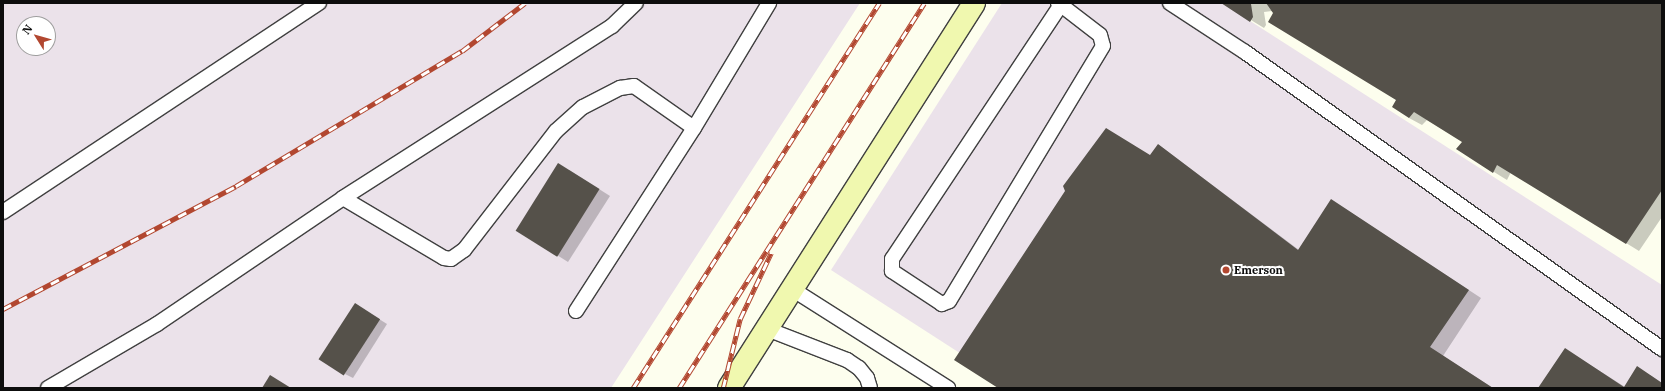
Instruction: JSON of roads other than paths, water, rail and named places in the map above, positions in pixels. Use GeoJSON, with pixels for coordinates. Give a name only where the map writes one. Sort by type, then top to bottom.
{"type":"FeatureCollection","features":[{"type":"Feature","properties":{"kind":"street"},"geometry":{"type":"LineString","coordinates":[[729,388],[974,3]]}},
{"type":"Feature","properties":{"kind":"lane"},"geometry":{"type":"LineString","coordinates":[[3,212],[319,3]]}},
{"type":"Feature","properties":{"kind":"lane"},"geometry":{"type":"LineString","coordinates":[[48,388],[157,324],[343,198],[612,26],[636,3]]}},
{"type":"Feature","properties":{"kind":"lane"},"geometry":{"type":"LineString","coordinates":[[576,311],[694,128],[769,3]]}},
{"type":"Feature","properties":{"kind":"lane"},"geometry":{"type":"LineString","coordinates":[[1170,3],[1245,52],[1662,349]]}},
{"type":"Feature","properties":{"kind":"lane"},"geometry":{"type":"LineString","coordinates":[[1060,4],[1100,35],[1103,39],[1104,46],[949,301],[942,304],[892,271],[892,259],[1060,4]]}},
{"type":"Feature","properties":{"kind":"lane"},"geometry":{"type":"LineString","coordinates":[[343,198],[444,258],[451,259],[464,250],[556,131],[583,107],[620,88],[634,86],[694,128]]}},
{"type":"Feature","properties":{"kind":"lane"},"geometry":{"type":"LineString","coordinates":[[792,290],[948,388]]}},
{"type":"Feature","properties":{"kind":"lane"},"geometry":{"type":"LineString","coordinates":[[767,329],[848,360],[859,368],[867,378],[870,388]]}},
{"type":"Feature","properties":{"kind":"railway"},"geometry":{"type":"LineString","coordinates":[[3,309],[236,186],[462,51],[525,3]]}},
{"type":"Feature","properties":{"kind":"railway"},"geometry":{"type":"LineString","coordinates":[[633,388],[879,3]]}},
{"type":"Feature","properties":{"kind":"railway"},"geometry":{"type":"LineString","coordinates":[[679,388],[924,3]]}},
{"type":"Feature","properties":{"kind":"railway"},"geometry":{"type":"LineString","coordinates":[[723,388],[740,319],[771,253]]}},
{"type":"Feature","properties":{"kind":"place","name":"Emerson"},"geometry":{"type":"Point","coordinates":[1226,270]}}]}
